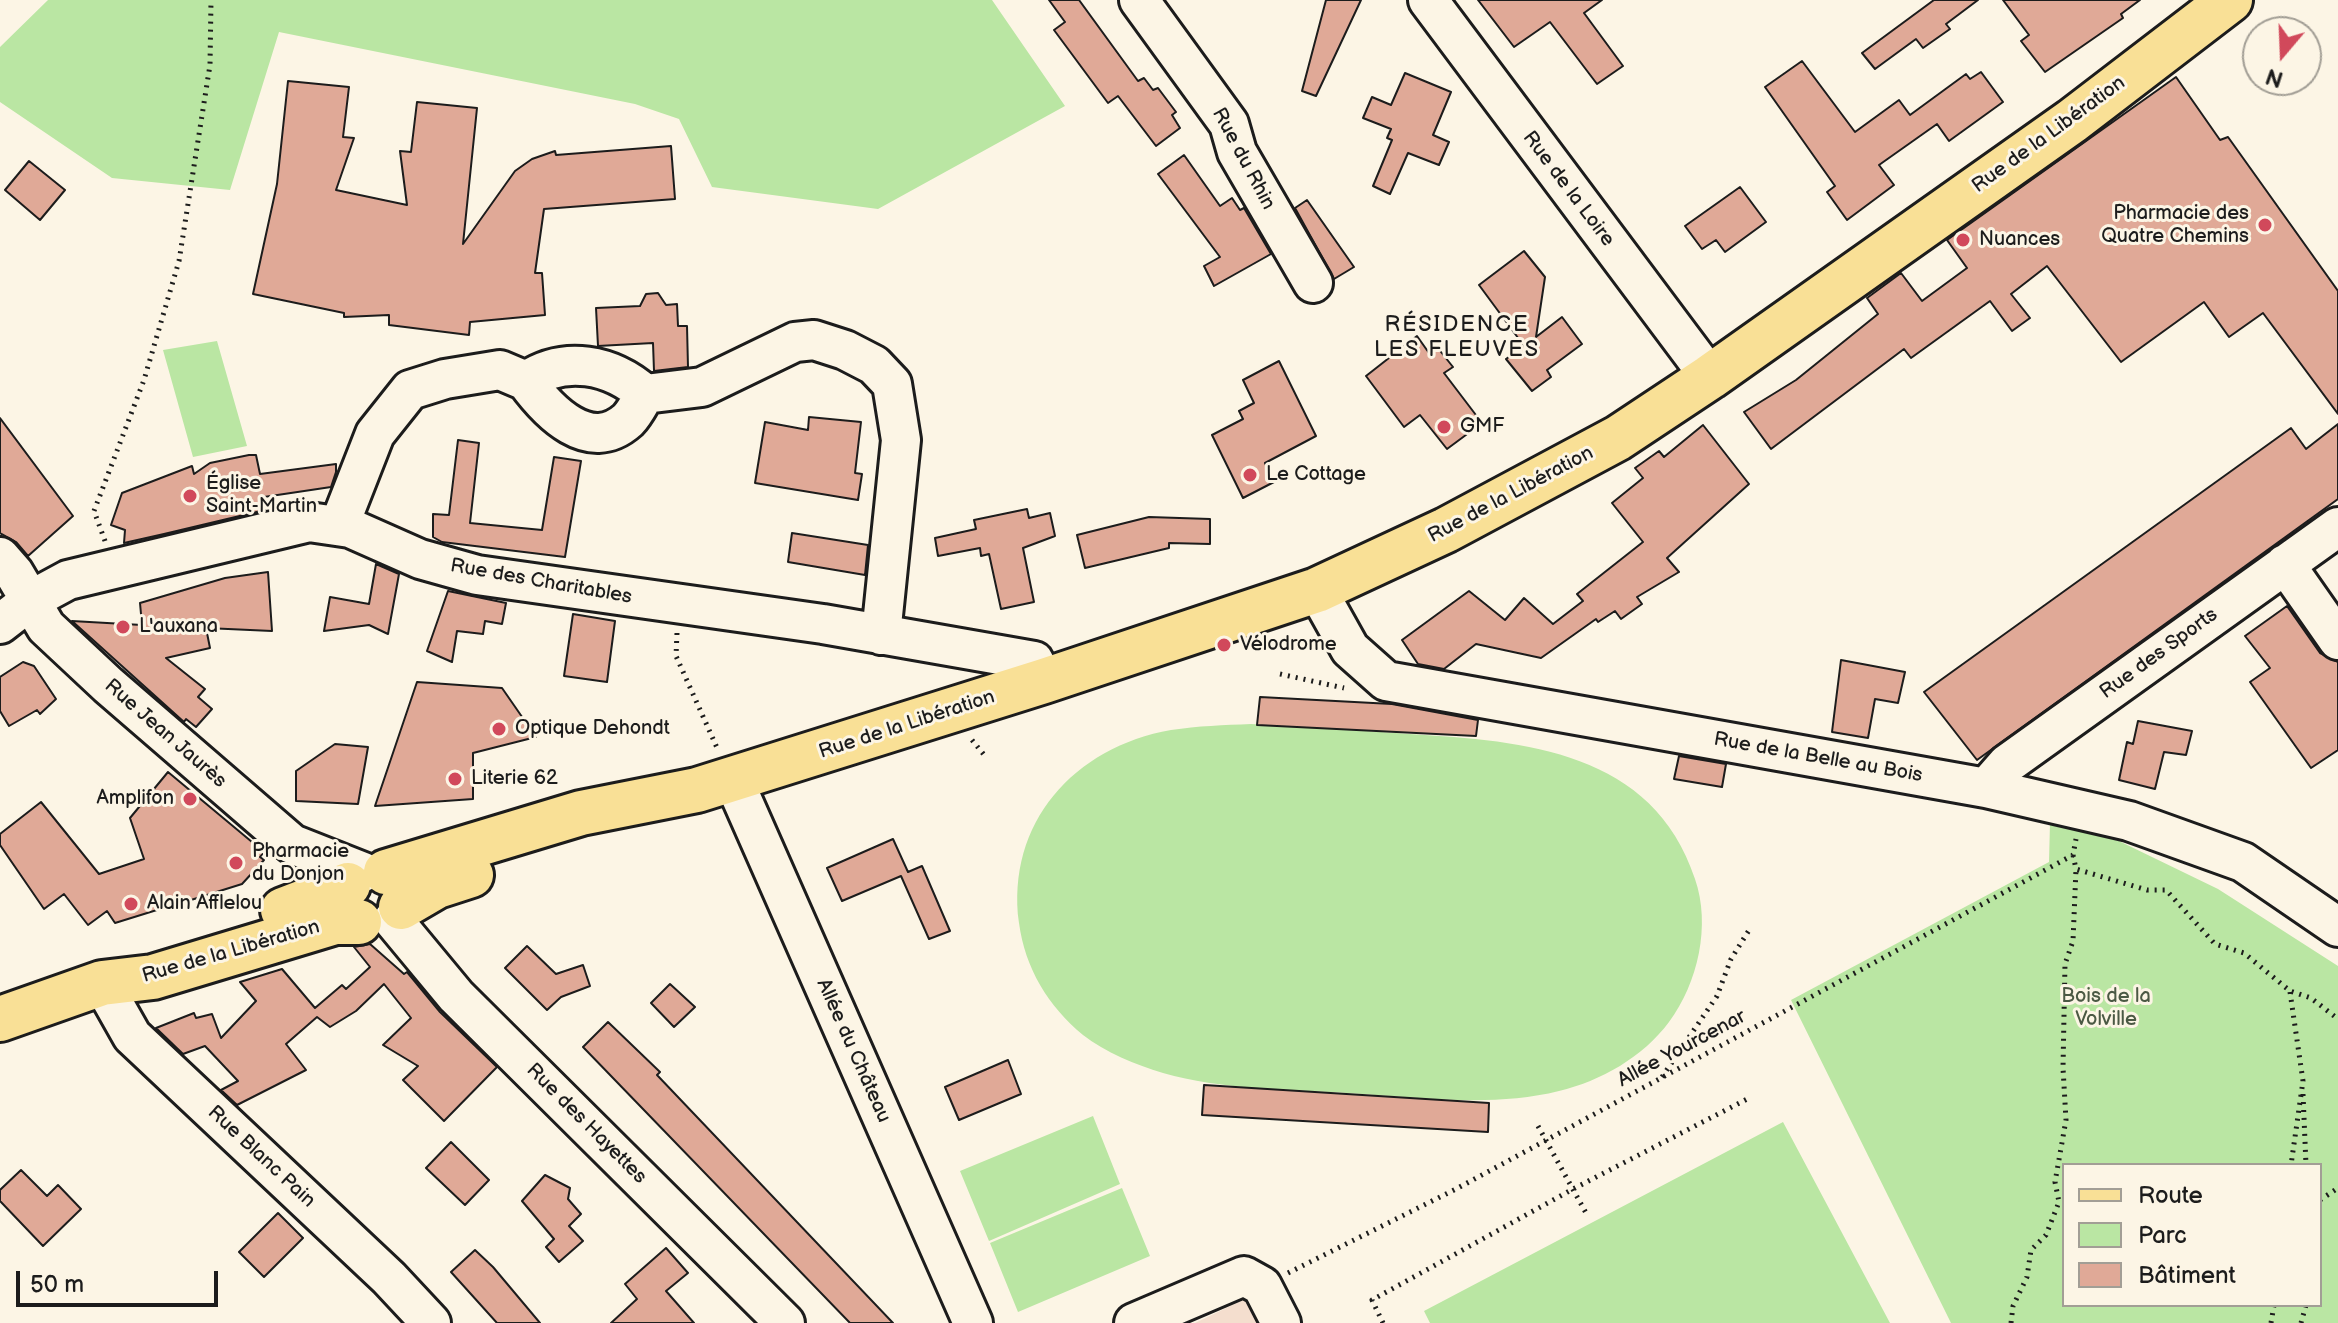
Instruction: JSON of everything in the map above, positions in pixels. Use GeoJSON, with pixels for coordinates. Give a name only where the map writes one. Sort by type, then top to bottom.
{"type":"FeatureCollection","features":[{"type":"Feature","properties":{"kind":"main road","name":"Rue de la Libération"},"geometry":{"type":"LineString","coordinates":[[0,1019],[102,983],[153,977],[335,922],[375,896],[437,886],[596,835],[691,792],[1044,681],[1317,590],[1532,486],[1618,438],[1710,377],[2072,121],[2230,0]]}},
{"type":"Feature","properties":{"kind":"main road"},"geometry":{"type":"LineString","coordinates":[[2188,33],[2238,14],[2257,0]]}},
{"type":"Feature","properties":{"kind":"street","name":"Rue du Rhin"},"geometry":{"type":"LineString","coordinates":[[1139,0],[1229,124],[1237,152],[1313,283]]}},
{"type":"Feature","properties":{"kind":"street","name":"Rue de la Loire"},"geometry":{"type":"LineString","coordinates":[[1428,0],[1710,377]]}},
{"type":"Feature","properties":{"kind":"street"},"geometry":{"type":"LineString","coordinates":[[339,526],[375,434],[410,390],[445,379],[500,370],[526,381],[544,405],[575,430],[601,434],[627,420],[645,394],[702,387],[795,342],[814,340],[845,350],[874,365],[892,384],[901,440],[881,635]]}},
{"type":"Feature","properties":{"kind":"street"},"geometry":{"type":"LineString","coordinates":[[526,381],[543,369],[560,365],[600,369],[625,376],[645,394]]}},
{"type":"Feature","properties":{"kind":"street","name":"Rue des Charitables"},"geometry":{"type":"LineString","coordinates":[[0,624],[31,600],[68,580],[309,522],[339,526],[420,559],[477,575],[1034,661],[1044,681]]}},
{"type":"Feature","properties":{"kind":"street","name":"Rue des Sports"},"geometry":{"type":"LineString","coordinates":[[1986,788],[2007,764],[2338,527]]}},
{"type":"Feature","properties":{"kind":"street","name":"Rue Jean Jaurès"},"geometry":{"type":"LineString","coordinates":[[0,557],[46,627],[108,685],[292,844],[321,858],[375,896]]}},
{"type":"Feature","properties":{"kind":"street"},"geometry":{"type":"LineString","coordinates":[[2285,564],[2338,640]]}},
{"type":"Feature","properties":{"kind":"street","name":"Rue de la Belle au Bois"},"geometry":{"type":"LineString","coordinates":[[1317,590],[1350,649],[1386,681],[1986,788],[2081,810],[2169,834],[2243,862],[2338,927]]}},
{"type":"Feature","properties":{"kind":"street","name":"Allée du Château"},"geometry":{"type":"LineString","coordinates":[[733,779],[973,1323]]}},
{"type":"Feature","properties":{"kind":"street","name":"Rue des Hayettes"},"geometry":{"type":"LineString","coordinates":[[375,896],[456,996],[785,1323]]}},
{"type":"Feature","properties":{"kind":"street","name":"Rue Blanc Pain"},"geometry":{"type":"LineString","coordinates":[[102,983],[132,1036],[378,1267],[431,1323]]}},
{"type":"Feature","properties":{"kind":"street"},"geometry":{"type":"LineString","coordinates":[[1134,1323],[1244,1276],[1262,1286],[1281,1323]]}},
{"type":"Feature","properties":{"kind":"path"},"geometry":{"type":"LineString","coordinates":[[114,569],[94,511],[144,380],[179,261],[210,65],[211,0]]}},
{"type":"Feature","properties":{"kind":"path"},"geometry":{"type":"LineString","coordinates":[[677,604],[676,656],[733,779]]}},
{"type":"Feature","properties":{"kind":"path"},"geometry":{"type":"LineString","coordinates":[[1280,674],[1346,688],[1370,668]]}},
{"type":"Feature","properties":{"kind":"path"},"geometry":{"type":"LineString","coordinates":[[967,734],[985,756]]}},
{"type":"Feature","properties":{"kind":"path"},"geometry":{"type":"LineString","coordinates":[[2011,1323],[2013,1306],[2027,1277],[2031,1250],[2046,1235],[2059,1202],[2055,1182],[2066,1120],[2063,1068],[2065,964],[2073,941],[2076,869],[2073,855],[2081,810]]}},
{"type":"Feature","properties":{"kind":"path","name":"Allée Yourcenar"},"geometry":{"type":"LineString","coordinates":[[1262,1286],[1546,1141],[2073,855]]}},
{"type":"Feature","properties":{"kind":"path"},"geometry":{"type":"LineString","coordinates":[[2076,869],[2147,890],[2166,890],[2215,944],[2244,953],[2290,991],[2311,998],[2338,1019]]}},
{"type":"Feature","properties":{"kind":"path"},"geometry":{"type":"LineString","coordinates":[[1661,1079],[1717,996],[1731,959],[1751,927]]}},
{"type":"Feature","properties":{"kind":"path"},"geometry":{"type":"LineString","coordinates":[[2290,991],[2303,1081],[2306,1163]]}},
{"type":"Feature","properties":{"kind":"path"},"geometry":{"type":"LineString","coordinates":[[2291,1163],[2303,1081]]}},
{"type":"Feature","properties":{"kind":"path"},"geometry":{"type":"LineString","coordinates":[[1383,1323],[1372,1300],[1573,1189],[1751,1097]]}},
{"type":"Feature","properties":{"kind":"path"},"geometry":{"type":"LineString","coordinates":[[1538,1126],[1586,1213]]}},
{"type":"Feature","properties":{"kind":"shaded area"},"geometry":{"type":"Polygon","coordinates":[[[1245,1299],[1258,1323],[1195,1323],[1245,1299]]]}},
{"type":"Feature","properties":{"kind":"green space"},"geometry":{"type":"Polygon","coordinates":[[[48,0],[992,0],[1065,106],[878,209],[712,187],[679,119],[635,104],[279,32],[230,190],[112,178],[0,102],[0,47],[48,0]]]}},
{"type":"Feature","properties":{"kind":"green space"},"geometry":{"type":"Polygon","coordinates":[[[217,341],[247,446],[193,457],[163,350],[217,341]]]}},
{"type":"Feature","properties":{"kind":"green space"},"geometry":{"type":"Polygon","coordinates":[[[1251,724],[1497,742],[1540,749],[1580,761],[1617,779],[1649,803],[1675,836],[1700,897],[1699,953],[1688,990],[1669,1022],[1634,1057],[1590,1081],[1533,1096],[1480,1100],[1208,1083],[1142,1066],[1083,1035],[1059,1012],[1040,985],[1022,940],[1018,887],[1024,853],[1036,822],[1054,795],[1077,772],[1104,753],[1136,739],[1171,730],[1251,724]]]}},
{"type":"Feature","properties":{"kind":"green space","name":"Bois de la Volville"},"geometry":{"type":"Polygon","coordinates":[[[2050,823],[2119,841],[2218,889],[2338,966],[2338,1323],[1951,1323],[1791,1000],[2049,862],[2050,823]]]}},
{"type":"Feature","properties":{"kind":"green space"},"geometry":{"type":"Polygon","coordinates":[[[1093,1116],[1120,1184],[989,1241],[960,1171],[1093,1116]]]}},
{"type":"Feature","properties":{"kind":"green space"},"geometry":{"type":"Polygon","coordinates":[[[1783,1122],[1890,1323],[1430,1323],[1424,1311],[1783,1122]]]}},
{"type":"Feature","properties":{"kind":"green space"},"geometry":{"type":"Polygon","coordinates":[[[1122,1188],[1150,1256],[1018,1312],[990,1243],[1122,1188]]]}},
{"type":"Feature","properties":{"kind":"building"},"geometry":{"type":"Polygon","coordinates":[[[1049,0],[1079,0],[1138,81],[1144,78],[1153,90],[1158,88],[1176,112],[1172,115],[1180,128],[1156,146],[1118,96],[1108,103],[1054,30],[1065,22],[1049,0]]]}},
{"type":"Feature","properties":{"kind":"building"},"geometry":{"type":"Polygon","coordinates":[[[1326,0],[1361,0],[1316,96],[1302,91],[1326,0]]]}},
{"type":"Feature","properties":{"kind":"building"},"geometry":{"type":"Polygon","coordinates":[[[1478,0],[1602,0],[1584,13],[1623,66],[1597,84],[1550,22],[1514,47],[1478,0]]]}},
{"type":"Feature","properties":{"kind":"building"},"geometry":{"type":"Polygon","coordinates":[[[1934,0],[1978,0],[1946,24],[1950,29],[1923,48],[1916,39],[1875,69],[1862,53],[1934,0]]]}},
{"type":"Feature","properties":{"kind":"building"},"geometry":{"type":"Polygon","coordinates":[[[2003,0],[2140,0],[2121,14],[2123,18],[2045,72],[2021,41],[2029,35],[2003,0]]]}},
{"type":"Feature","properties":{"kind":"building"},"geometry":{"type":"Polygon","coordinates":[[[1802,61],[1855,132],[1899,100],[1910,115],[1966,74],[1970,79],[1981,72],[2003,102],[1949,141],[1937,124],[1879,165],[1894,185],[1847,220],[1827,192],[1835,186],[1765,87],[1802,61]]]}},
{"type":"Feature","properties":{"kind":"building"},"geometry":{"type":"Polygon","coordinates":[[[1405,73],[1451,92],[1433,135],[1449,142],[1439,165],[1408,153],[1390,194],[1373,186],[1392,140],[1387,138],[1391,129],[1363,118],[1372,97],[1391,105],[1405,73]]]}},
{"type":"Feature","properties":{"kind":"building"},"geometry":{"type":"Polygon","coordinates":[[[2176,77],[2220,140],[2228,137],[2338,291],[2338,414],[2263,313],[2229,337],[2204,302],[2121,362],[2047,266],[2011,294],[2030,318],[2012,331],[1990,301],[1911,358],[1904,349],[1771,449],[1744,412],[1796,380],[1878,314],[1867,298],[1901,273],[1922,301],[1967,268],[1947,240],[2176,77]]]}},
{"type":"Feature","properties":{"kind":"building"},"geometry":{"type":"Polygon","coordinates":[[[288,81],[349,87],[343,137],[354,138],[336,190],[407,205],[400,151],[411,152],[417,102],[477,108],[463,244],[515,171],[532,159],[555,151],[556,155],[671,146],[675,199],[544,209],[535,273],[542,273],[545,315],[470,322],[469,335],[389,325],[389,315],[344,317],[344,313],[253,294],[277,184],[288,81]]]}},
{"type":"Feature","properties":{"kind":"building"},"geometry":{"type":"Polygon","coordinates":[[[1184,155],[1220,206],[1232,198],[1240,210],[1244,208],[1271,254],[1214,286],[1204,266],[1220,257],[1158,174],[1184,155]]]}},
{"type":"Feature","properties":{"kind":"building"},"geometry":{"type":"Polygon","coordinates":[[[29,161],[65,190],[40,220],[5,190],[29,161]]]}},
{"type":"Feature","properties":{"kind":"building"},"geometry":{"type":"Polygon","coordinates":[[[1740,187],[1766,222],[1725,252],[1716,240],[1702,249],[1685,226],[1740,187]]]}},
{"type":"Feature","properties":{"kind":"building"},"geometry":{"type":"Polygon","coordinates":[[[1307,200],[1354,267],[1334,279],[1295,208],[1307,200]]]}},
{"type":"Feature","properties":{"kind":"building"},"geometry":{"type":"Polygon","coordinates":[[[1524,251],[1545,277],[1536,337],[1562,317],[1582,344],[1547,370],[1551,377],[1532,391],[1506,359],[1524,346],[1479,285],[1524,251]]]}},
{"type":"Feature","properties":{"kind":"building"},"geometry":{"type":"Polygon","coordinates":[[[658,293],[666,305],[677,304],[678,326],[687,326],[688,367],[654,371],[653,343],[598,346],[596,308],[640,306],[646,294],[658,293]]]}},
{"type":"Feature","properties":{"kind":"building"},"geometry":{"type":"Polygon","coordinates":[[[1417,336],[1429,353],[1437,347],[1453,367],[1444,373],[1482,423],[1447,449],[1420,415],[1404,427],[1366,376],[1417,336]]]}},
{"type":"Feature","properties":{"kind":"building"},"geometry":{"type":"Polygon","coordinates":[[[1279,361],[1316,436],[1265,463],[1274,482],[1243,498],[1212,435],[1243,419],[1239,411],[1254,403],[1243,380],[1279,361]]]}},
{"type":"Feature","properties":{"kind":"building"},"geometry":{"type":"Polygon","coordinates":[[[809,417],[861,422],[855,473],[862,474],[858,500],[755,483],[765,422],[808,430],[809,417]]]}},
{"type":"Feature","properties":{"kind":"building"},"geometry":{"type":"Polygon","coordinates":[[[0,418],[73,516],[28,556],[16,542],[0,533],[0,418]]]}},
{"type":"Feature","properties":{"kind":"building"},"geometry":{"type":"Polygon","coordinates":[[[2338,424],[2338,499],[1977,760],[1924,692],[2291,428],[2306,449],[2338,424]]]}},
{"type":"Feature","properties":{"kind":"building"},"geometry":{"type":"Polygon","coordinates":[[[1703,425],[1749,484],[1667,558],[1679,572],[1637,597],[1642,604],[1621,619],[1615,611],[1598,622],[1596,619],[1541,658],[1476,644],[1444,669],[1418,664],[1402,640],[1469,591],[1505,620],[1524,598],[1553,624],[1583,601],[1577,594],[1643,542],[1612,503],[1643,478],[1635,468],[1659,451],[1664,457],[1703,425]]]}},
{"type":"Feature","properties":{"kind":"building"},"geometry":{"type":"Polygon","coordinates":[[[458,440],[479,443],[470,523],[542,530],[554,457],[581,461],[565,557],[442,542],[433,537],[433,514],[449,515],[458,440]]]}},
{"type":"Feature","properties":{"kind":"building","name":"Église Saint-Martin"},"geometry":{"type":"Polygon","coordinates":[[[256,455],[260,474],[336,464],[336,472],[331,487],[264,497],[265,510],[164,534],[124,543],[125,530],[111,525],[122,493],[192,466],[194,474],[210,463],[256,455]]]}},
{"type":"Feature","properties":{"kind":"building"},"geometry":{"type":"Polygon","coordinates":[[[1027,509],[1029,518],[1050,513],[1055,536],[1023,548],[1034,602],[1001,609],[989,554],[981,556],[980,548],[938,556],[935,538],[976,529],[974,520],[1027,509]]]}},
{"type":"Feature","properties":{"kind":"building"},"geometry":{"type":"Polygon","coordinates":[[[1149,517],[1210,519],[1210,544],[1169,543],[1169,548],[1085,568],[1077,535],[1149,517]]]}},
{"type":"Feature","properties":{"kind":"building"},"geometry":{"type":"Polygon","coordinates":[[[792,533],[868,545],[865,575],[788,562],[792,533]]]}},
{"type":"Feature","properties":{"kind":"building"},"geometry":{"type":"Polygon","coordinates":[[[376,564],[399,574],[388,634],[369,625],[324,631],[330,597],[369,604],[376,564]]]}},
{"type":"Feature","properties":{"kind":"building"},"geometry":{"type":"Polygon","coordinates":[[[268,572],[272,631],[206,628],[210,648],[166,658],[205,689],[198,697],[212,709],[196,727],[186,719],[184,722],[72,621],[142,625],[140,603],[225,578],[268,572]]]}},
{"type":"Feature","properties":{"kind":"building"},"geometry":{"type":"Polygon","coordinates":[[[448,591],[506,603],[502,624],[485,621],[483,634],[457,631],[452,662],[427,651],[448,591]]]}},
{"type":"Feature","properties":{"kind":"building"},"geometry":{"type":"Polygon","coordinates":[[[2287,606],[2320,653],[2338,662],[2338,750],[2311,768],[2250,682],[2270,668],[2245,636],[2287,606]]]}},
{"type":"Feature","properties":{"kind":"building"},"geometry":{"type":"Polygon","coordinates":[[[573,614],[615,621],[607,682],[564,676],[573,614]]]}},
{"type":"Feature","properties":{"kind":"building"},"geometry":{"type":"Polygon","coordinates":[[[1841,660],[1905,672],[1898,703],[1875,699],[1868,738],[1832,732],[1841,660]]]}},
{"type":"Feature","properties":{"kind":"building"},"geometry":{"type":"Polygon","coordinates":[[[23,662],[34,666],[56,699],[40,714],[37,710],[9,726],[0,711],[0,677],[23,662]]]}},
{"type":"Feature","properties":{"kind":"building"},"geometry":{"type":"Polygon","coordinates":[[[417,682],[502,688],[536,737],[473,753],[473,799],[375,806],[417,682]]]}},
{"type":"Feature","properties":{"kind":"building"},"geometry":{"type":"Polygon","coordinates":[[[1260,697],[1392,704],[1478,720],[1476,736],[1257,725],[1260,697]]]}},
{"type":"Feature","properties":{"kind":"building"},"geometry":{"type":"Polygon","coordinates":[[[2138,721],[2192,731],[2186,755],[2164,752],[2155,789],[2119,780],[2127,742],[2133,744],[2138,721]]]}},
{"type":"Feature","properties":{"kind":"building"},"geometry":{"type":"Polygon","coordinates":[[[335,744],[368,747],[358,804],[296,801],[296,771],[335,744]]]}},
{"type":"Feature","properties":{"kind":"building"},"geometry":{"type":"Polygon","coordinates":[[[1679,756],[1726,764],[1722,787],[1674,779],[1679,756]]]}},
{"type":"Feature","properties":{"kind":"building"},"geometry":{"type":"Polygon","coordinates":[[[168,772],[264,852],[260,857],[264,860],[242,884],[175,905],[171,899],[173,905],[115,923],[107,911],[88,925],[64,894],[44,909],[0,845],[0,834],[41,802],[99,874],[144,859],[130,818],[168,772]]]}},
{"type":"Feature","properties":{"kind":"building"},"geometry":{"type":"Polygon","coordinates":[[[893,839],[908,872],[922,866],[950,931],[929,939],[901,876],[842,901],[827,868],[893,839]]]}},
{"type":"Feature","properties":{"kind":"building"},"geometry":{"type":"Polygon","coordinates":[[[370,944],[404,974],[407,972],[440,1012],[497,1067],[444,1121],[403,1080],[418,1066],[383,1045],[411,1018],[384,984],[356,1011],[330,1027],[317,1017],[286,1044],[306,1070],[237,1105],[221,1090],[238,1081],[205,1046],[183,1054],[156,1028],[194,1013],[196,1018],[212,1014],[221,1038],[256,1001],[240,982],[282,969],[315,1008],[342,985],[346,989],[370,967],[354,947],[370,944]]]}},
{"type":"Feature","properties":{"kind":"building"},"geometry":{"type":"Polygon","coordinates":[[[527,946],[556,974],[583,965],[590,986],[561,997],[547,1010],[505,968],[527,946]]]}},
{"type":"Feature","properties":{"kind":"building"},"geometry":{"type":"Polygon","coordinates":[[[670,984],[695,1007],[674,1027],[651,1003],[670,984]]]}},
{"type":"Feature","properties":{"kind":"building"},"geometry":{"type":"Polygon","coordinates":[[[608,1022],[660,1072],[657,1075],[893,1323],[850,1323],[583,1047],[608,1022]]]}},
{"type":"Feature","properties":{"kind":"building"},"geometry":{"type":"Polygon","coordinates":[[[1008,1060],[1021,1094],[959,1120],[945,1087],[1008,1060]]]}},
{"type":"Feature","properties":{"kind":"building"},"geometry":{"type":"Polygon","coordinates":[[[1204,1085],[1489,1103],[1488,1132],[1202,1115],[1204,1085]]]}},
{"type":"Feature","properties":{"kind":"building"},"geometry":{"type":"Polygon","coordinates":[[[451,1142],[489,1180],[465,1205],[426,1168],[451,1142]]]}},
{"type":"Feature","properties":{"kind":"building"},"geometry":{"type":"Polygon","coordinates":[[[21,1170],[47,1196],[58,1185],[81,1209],[43,1246],[0,1201],[0,1190],[21,1170]]]}},
{"type":"Feature","properties":{"kind":"building"},"geometry":{"type":"Polygon","coordinates":[[[545,1175],[570,1188],[568,1199],[581,1214],[569,1226],[583,1241],[559,1262],[546,1247],[554,1239],[522,1201],[545,1175]]]}},
{"type":"Feature","properties":{"kind":"building"},"geometry":{"type":"Polygon","coordinates":[[[278,1213],[303,1238],[264,1277],[239,1252],[278,1213]]]}},
{"type":"Feature","properties":{"kind":"building"},"geometry":{"type":"Polygon","coordinates":[[[666,1248],[688,1273],[666,1291],[694,1323],[611,1323],[637,1299],[625,1284],[666,1248]]]}},
{"type":"Feature","properties":{"kind":"building"},"geometry":{"type":"Polygon","coordinates":[[[475,1250],[540,1323],[497,1323],[451,1272],[475,1250]]]}},
{"type":"Feature","properties":{"kind":"place","name":"Pharmacie des Quatre Chemins"},"geometry":{"type":"Point","coordinates":[2265,225]}},
{"type":"Feature","properties":{"kind":"place","name":"Nuances"},"geometry":{"type":"Point","coordinates":[1963,240]}},
{"type":"Feature","properties":{"kind":"place","name":"GMF"},"geometry":{"type":"Point","coordinates":[1444,427]}},
{"type":"Feature","properties":{"kind":"place","name":"Le Cottage"},"geometry":{"type":"Point","coordinates":[1250,475]}},
{"type":"Feature","properties":{"kind":"place","name":"Église Saint-Martin"},"geometry":{"type":"Point","coordinates":[190,496]}},
{"type":"Feature","properties":{"kind":"place","name":"L'auxana"},"geometry":{"type":"Point","coordinates":[123,627]}},
{"type":"Feature","properties":{"kind":"place","name":"Vélodrome"},"geometry":{"type":"Point","coordinates":[1224,645]}},
{"type":"Feature","properties":{"kind":"place","name":"Optique Dehondt"},"geometry":{"type":"Point","coordinates":[499,729]}},
{"type":"Feature","properties":{"kind":"place","name":"Literie 62"},"geometry":{"type":"Point","coordinates":[455,779]}},
{"type":"Feature","properties":{"kind":"place","name":"Amplifon"},"geometry":{"type":"Point","coordinates":[190,799]}},
{"type":"Feature","properties":{"kind":"place","name":"Pharmacie du Donjon"},"geometry":{"type":"Point","coordinates":[236,863]}},
{"type":"Feature","properties":{"kind":"place","name":"Alain Afflelou"},"geometry":{"type":"Point","coordinates":[131,904]}},
{"type":"Feature","properties":{"kind":"district","name":"RÉSIDENCE LES FLEUVES"},"geometry":{"type":"Point","coordinates":[1457,338]}}]}
